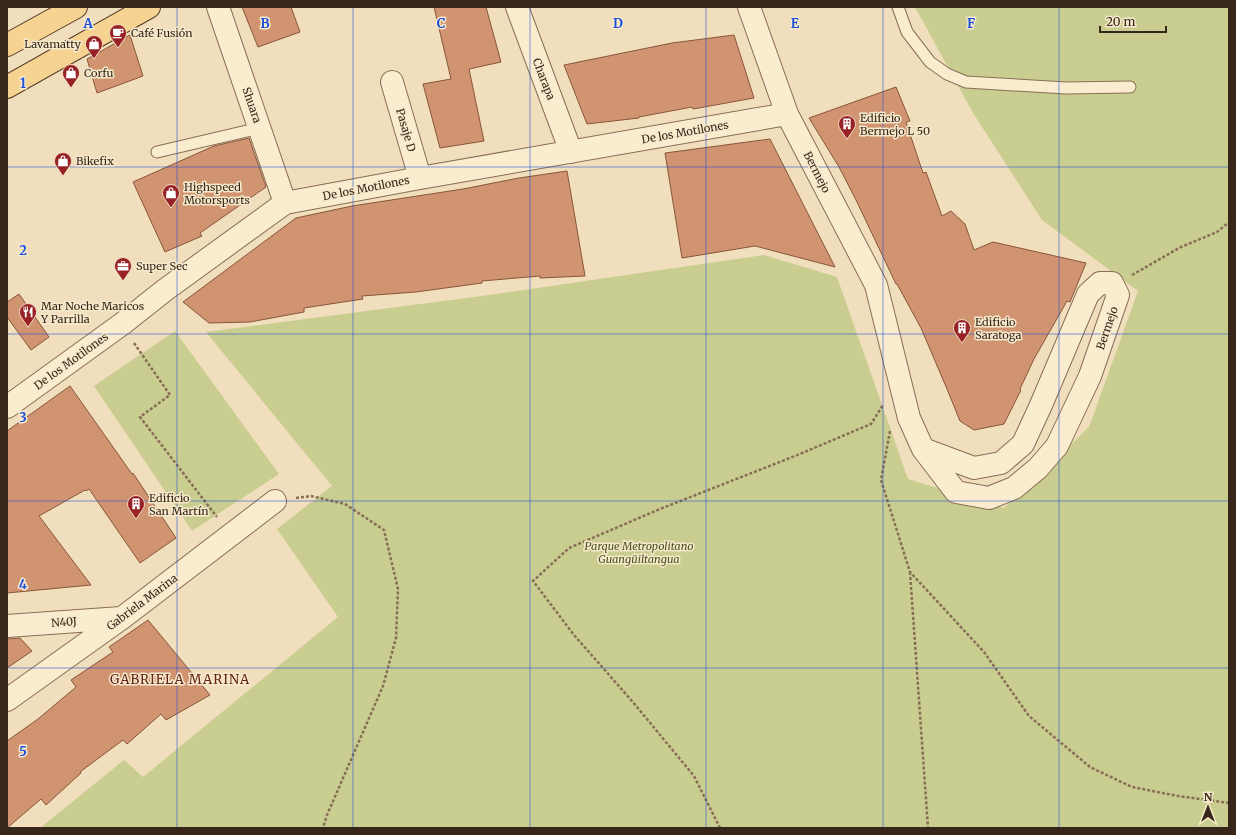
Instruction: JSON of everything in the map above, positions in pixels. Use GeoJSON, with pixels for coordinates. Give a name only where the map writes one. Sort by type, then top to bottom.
{"type":"FeatureCollection","features":[{"type":"Feature","properties":{"kind":"main road"},"geometry":{"type":"LineString","coordinates":[[7,45],[76,7]]}},
{"type":"Feature","properties":{"kind":"main road"},"geometry":{"type":"LineString","coordinates":[[7,87],[149,7]]}},
{"type":"Feature","properties":{"kind":"street","name":"Shuara"},"geometry":{"type":"LineString","coordinates":[[218,7],[285,203]]}},
{"type":"Feature","properties":{"kind":"street","name":"Charapa"},"geometry":{"type":"LineString","coordinates":[[517,7],[571,152]]}},
{"type":"Feature","properties":{"kind":"street","name":"Bermejo"},"geometry":{"type":"LineString","coordinates":[[749,7],[787,114],[876,285],[909,418],[923,449],[956,492],[989,498],[1014,488],[1038,468],[1057,446],[1090,376],[1118,295],[1112,283],[1100,283],[1088,294],[1023,444],[1000,463],[974,468],[923,449]]}},
{"type":"Feature","properties":{"kind":"street","name":"Pasaje D"},"geometry":{"type":"LineString","coordinates":[[392,82],[420,178]]}},
{"type":"Feature","properties":{"kind":"street","name":"De los Motilones"},"geometry":{"type":"LineString","coordinates":[[7,407],[285,203],[787,114]]}},
{"type":"Feature","properties":{"kind":"street","name":"Gabriela Marina"},"geometry":{"type":"LineString","coordinates":[[7,700],[122,618],[275,501]]}},
{"type":"Feature","properties":{"kind":"street","name":"N40J"},"geometry":{"type":"LineString","coordinates":[[7,626],[122,618]]}},
{"type":"Feature","properties":{"kind":"lane"},"geometry":{"type":"LineString","coordinates":[[898,7],[907,32],[930,62],[947,74],[966,82],[1066,88],[1130,87]]}},
{"type":"Feature","properties":{"kind":"lane"},"geometry":{"type":"LineString","coordinates":[[157,152],[260,128]]}},
{"type":"Feature","properties":{"kind":"path"},"geometry":{"type":"LineString","coordinates":[[1130,276],[1181,247],[1217,232],[1229,222]]}},
{"type":"Feature","properties":{"kind":"path"},"geometry":{"type":"LineString","coordinates":[[147,362],[170,395],[140,417],[212,510]]}},
{"type":"Feature","properties":{"kind":"path"},"geometry":{"type":"LineString","coordinates":[[720,828],[694,776],[632,701],[574,635],[533,581],[569,548],[660,509],[795,456],[871,424],[899,379]]}},
{"type":"Feature","properties":{"kind":"path"},"geometry":{"type":"LineString","coordinates":[[891,426],[881,480],[910,572],[928,828]]}},
{"type":"Feature","properties":{"kind":"path"},"geometry":{"type":"LineString","coordinates":[[275,501],[311,496],[345,504],[384,530],[398,589],[396,638],[383,686],[327,815],[323,828]]}},
{"type":"Feature","properties":{"kind":"path"},"geometry":{"type":"LineString","coordinates":[[910,572],[984,652],[1029,716],[1090,767],[1132,787],[1178,796],[1229,803]]}},
{"type":"Feature","properties":{"kind":"green space","name":"Parque Metropolitano Guangüiltangua"},"geometry":{"type":"Polygon","coordinates":[[[915,7],[1229,7],[1229,828],[40,828],[124,760],[143,777],[338,617],[277,529],[332,486],[206,332],[489,295],[764,255],[837,277],[908,479],[1004,508],[1089,427],[1138,291],[1042,220],[973,113],[915,7]]]}},
{"type":"Feature","properties":{"kind":"green space"},"geometry":{"type":"Polygon","coordinates":[[[175,331],[279,474],[192,531],[94,386],[175,331]]]}},
{"type":"Feature","properties":{"kind":"building"},"geometry":{"type":"Polygon","coordinates":[[[242,7],[291,7],[300,32],[258,47],[242,7]]]}},
{"type":"Feature","properties":{"kind":"building"},"geometry":{"type":"Polygon","coordinates":[[[434,7],[486,7],[501,62],[469,69],[484,141],[440,148],[423,84],[451,79],[434,7]]]}},
{"type":"Feature","properties":{"kind":"building"},"geometry":{"type":"Polygon","coordinates":[[[130,35],[143,76],[97,93],[87,59],[130,35]]]}},
{"type":"Feature","properties":{"kind":"building"},"geometry":{"type":"Polygon","coordinates":[[[734,35],[754,98],[693,109],[692,107],[639,118],[587,124],[564,65],[672,43],[734,35]]]}},
{"type":"Feature","properties":{"kind":"building"},"geometry":{"type":"Polygon","coordinates":[[[896,87],[910,121],[906,122],[923,173],[926,172],[942,216],[951,211],[965,224],[974,250],[993,242],[1086,263],[1070,302],[1067,301],[1034,359],[1004,424],[974,430],[960,421],[921,328],[896,284],[839,167],[809,118],[896,87]]]}},
{"type":"Feature","properties":{"kind":"building"},"geometry":{"type":"Polygon","coordinates":[[[249,138],[266,187],[200,233],[202,236],[165,252],[133,182],[214,146],[249,138]]]}},
{"type":"Feature","properties":{"kind":"building"},"geometry":{"type":"Polygon","coordinates":[[[770,139],[835,267],[755,246],[682,258],[665,153],[770,139]]]}},
{"type":"Feature","properties":{"kind":"building"},"geometry":{"type":"Polygon","coordinates":[[[567,171],[585,276],[540,278],[540,276],[482,281],[482,283],[416,292],[362,296],[363,299],[304,308],[304,312],[250,322],[209,323],[183,302],[296,218],[352,206],[567,171]]]}},
{"type":"Feature","properties":{"kind":"building","name":"Mar Noche Maricos Y Parrilla"},"geometry":{"type":"Polygon","coordinates":[[[19,294],[49,337],[31,350],[7,317],[7,302],[19,294]]]}},
{"type":"Feature","properties":{"kind":"building"},"geometry":{"type":"Polygon","coordinates":[[[70,386],[132,474],[133,473],[176,538],[140,563],[89,489],[86,491],[85,490],[39,516],[91,585],[7,593],[7,431],[70,386]]]}},
{"type":"Feature","properties":{"kind":"building"},"geometry":{"type":"Polygon","coordinates":[[[148,620],[210,695],[166,720],[161,714],[127,744],[123,740],[80,772],[81,773],[46,805],[41,799],[7,828],[7,741],[38,719],[76,687],[71,680],[113,652],[109,647],[148,620]]]}},
{"type":"Feature","properties":{"kind":"building"},"geometry":{"type":"Polygon","coordinates":[[[20,638],[32,651],[7,668],[7,639],[20,638]]]}},
{"type":"Feature","properties":{"kind":"place","name":"Café Fusión"},"geometry":{"type":"Point","coordinates":[118,48]}},
{"type":"Feature","properties":{"kind":"place","name":"Lavamatty"},"geometry":{"type":"Point","coordinates":[94,59]}},
{"type":"Feature","properties":{"kind":"place","name":"Corfu"},"geometry":{"type":"Point","coordinates":[71,88]}},
{"type":"Feature","properties":{"kind":"place","name":"Edificio Bermejo L 50"},"geometry":{"type":"Point","coordinates":[847,139]}},
{"type":"Feature","properties":{"kind":"place","name":"Bikefix"},"geometry":{"type":"Point","coordinates":[63,176]}},
{"type":"Feature","properties":{"kind":"place","name":"Highspeed Motorsports"},"geometry":{"type":"Point","coordinates":[171,208]}},
{"type":"Feature","properties":{"kind":"place","name":"Super Sec"},"geometry":{"type":"Point","coordinates":[123,281]}},
{"type":"Feature","properties":{"kind":"place","name":"Mar Noche Maricos Y Parrilla"},"geometry":{"type":"Point","coordinates":[28,327]}},
{"type":"Feature","properties":{"kind":"place","name":"Edificio Saratoga"},"geometry":{"type":"Point","coordinates":[962,343]}},
{"type":"Feature","properties":{"kind":"place","name":"Edificio San Martín"},"geometry":{"type":"Point","coordinates":[136,519]}},
{"type":"Feature","properties":{"kind":"district","name":"GABRIELA MARINA"},"geometry":{"type":"Point","coordinates":[180,679]}}]}
